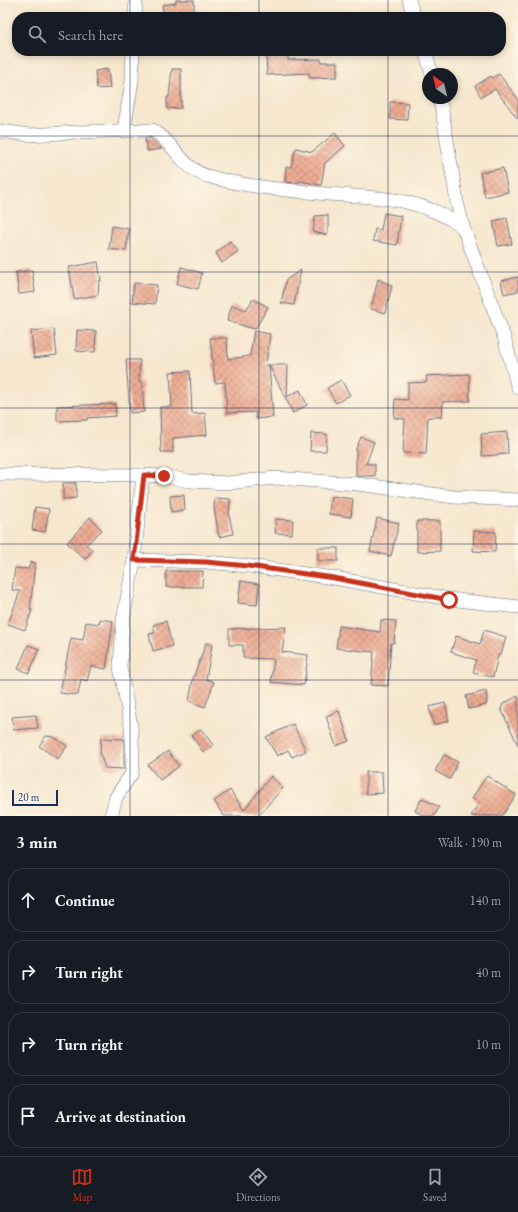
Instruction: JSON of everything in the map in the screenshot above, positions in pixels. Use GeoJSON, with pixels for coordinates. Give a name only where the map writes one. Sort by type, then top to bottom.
{"type":"FeatureCollection","features":[{"type":"Feature","properties":{"kind":"street"},"geometry":{"type":"LineString","coordinates":[[135,12],[136,0]]}},
{"type":"Feature","properties":{"kind":"street"},"geometry":{"type":"LineString","coordinates":[[409,0],[413,12]]}},
{"type":"Feature","properties":{"kind":"street"},"geometry":{"type":"LineString","coordinates":[[124,130],[132,81],[133,56]]}},
{"type":"Feature","properties":{"kind":"street"},"geometry":{"type":"LineString","coordinates":[[427,56],[430,68]]}},
{"type":"Feature","properties":{"kind":"street"},"geometry":{"type":"LineString","coordinates":[[440,104],[457,202],[463,227],[504,337],[518,388]]}},
{"type":"Feature","properties":{"kind":"street"},"geometry":{"type":"LineString","coordinates":[[0,131],[30,135],[153,130],[163,136],[183,161],[206,176],[251,185],[326,194],[384,198],[417,204],[444,214],[463,227]]}},
{"type":"Feature","properties":{"kind":"street"},"geometry":{"type":"LineString","coordinates":[[0,474],[144,475],[228,483],[276,478],[358,484],[454,497],[518,500]]}},
{"type":"Feature","properties":{"kind":"street"},"geometry":{"type":"LineString","coordinates":[[111,816],[116,797],[132,773],[134,757],[131,726],[120,667],[123,621],[134,560],[144,475]]}},
{"type":"Feature","properties":{"kind":"street"},"geometry":{"type":"LineString","coordinates":[[134,560],[206,562],[248,566],[334,578],[449,600],[518,607]]}},
{"type":"Feature","properties":{"kind":"building"},"geometry":{"type":"Polygon","coordinates":[[[176,0],[194,0],[194,12],[163,12],[162,5],[176,3],[176,0]]]}},
{"type":"Feature","properties":{"kind":"building"},"geometry":{"type":"Polygon","coordinates":[[[266,56],[288,56],[288,60],[321,59],[321,62],[337,62],[337,77],[310,78],[309,73],[267,75],[266,56]]]}},
{"type":"Feature","properties":{"kind":"building"},"geometry":{"type":"Polygon","coordinates":[[[108,69],[110,88],[97,89],[95,71],[108,69]]]}},
{"type":"Feature","properties":{"kind":"building"},"geometry":{"type":"Polygon","coordinates":[[[172,69],[181,69],[181,108],[167,109],[167,97],[169,97],[172,69]]]}},
{"type":"Feature","properties":{"kind":"building"},"geometry":{"type":"Polygon","coordinates":[[[499,74],[518,99],[518,119],[495,89],[481,97],[475,86],[491,76],[492,78],[499,74]]]}},
{"type":"Feature","properties":{"kind":"building"},"geometry":{"type":"Polygon","coordinates":[[[390,102],[408,103],[407,120],[390,119],[390,102]]]}},
{"type":"Feature","properties":{"kind":"building"},"geometry":{"type":"Polygon","coordinates":[[[335,133],[345,146],[325,163],[321,185],[299,181],[299,183],[285,182],[286,167],[291,167],[296,148],[312,152],[335,133]]]}},
{"type":"Feature","properties":{"kind":"building"},"geometry":{"type":"Polygon","coordinates":[[[145,138],[150,138],[162,149],[147,151],[145,138]]]}},
{"type":"Feature","properties":{"kind":"building"},"geometry":{"type":"Polygon","coordinates":[[[503,168],[508,192],[485,197],[480,173],[503,168]]]}},
{"type":"Feature","properties":{"kind":"building"},"geometry":{"type":"Polygon","coordinates":[[[384,213],[401,216],[397,245],[373,241],[375,229],[381,230],[384,213]]]}},
{"type":"Feature","properties":{"kind":"building"},"geometry":{"type":"Polygon","coordinates":[[[328,215],[328,235],[313,232],[315,216],[328,215]]]}},
{"type":"Feature","properties":{"kind":"building"},"geometry":{"type":"Polygon","coordinates":[[[507,218],[512,244],[498,246],[493,221],[507,218]]]}},
{"type":"Feature","properties":{"kind":"building"},"geometry":{"type":"Polygon","coordinates":[[[112,226],[129,229],[126,251],[109,249],[112,226]]]}},
{"type":"Feature","properties":{"kind":"building"},"geometry":{"type":"Polygon","coordinates":[[[230,241],[238,251],[222,263],[216,253],[230,241]]]}},
{"type":"Feature","properties":{"kind":"building"},"geometry":{"type":"Polygon","coordinates":[[[98,262],[101,281],[99,281],[98,295],[74,299],[69,267],[98,262]]]}},
{"type":"Feature","properties":{"kind":"building"},"geometry":{"type":"Polygon","coordinates":[[[181,267],[202,273],[198,289],[177,284],[181,267]]]}},
{"type":"Feature","properties":{"kind":"building"},"geometry":{"type":"Polygon","coordinates":[[[32,270],[35,292],[19,294],[16,272],[32,270]]]}},
{"type":"Feature","properties":{"kind":"building"},"geometry":{"type":"Polygon","coordinates":[[[301,270],[294,305],[281,303],[286,280],[301,270]]]}},
{"type":"Feature","properties":{"kind":"building"},"geometry":{"type":"Polygon","coordinates":[[[518,277],[518,291],[504,294],[501,281],[518,277]]]}},
{"type":"Feature","properties":{"kind":"building"},"geometry":{"type":"Polygon","coordinates":[[[378,279],[392,286],[385,313],[371,309],[378,279]]]}},
{"type":"Feature","properties":{"kind":"building"},"geometry":{"type":"Polygon","coordinates":[[[134,283],[157,285],[155,304],[132,302],[134,283]]]}},
{"type":"Feature","properties":{"kind":"building"},"geometry":{"type":"Polygon","coordinates":[[[253,299],[268,307],[255,329],[227,321],[232,305],[246,310],[253,299]]]}},
{"type":"Feature","properties":{"kind":"building"},"geometry":{"type":"Polygon","coordinates":[[[54,329],[57,355],[34,358],[31,331],[54,329]]]}},
{"type":"Feature","properties":{"kind":"building"},"geometry":{"type":"Polygon","coordinates":[[[77,330],[96,331],[95,352],[76,351],[77,330]]]}},
{"type":"Feature","properties":{"kind":"building"},"geometry":{"type":"Polygon","coordinates":[[[254,331],[270,334],[266,365],[269,365],[273,417],[256,419],[256,412],[227,413],[225,382],[215,383],[210,338],[227,338],[228,359],[250,356],[254,331]]]}},
{"type":"Feature","properties":{"kind":"building"},"geometry":{"type":"Polygon","coordinates":[[[126,360],[140,360],[139,382],[142,382],[144,412],[130,413],[126,360]]]}},
{"type":"Feature","properties":{"kind":"building"},"geometry":{"type":"Polygon","coordinates":[[[269,365],[288,365],[287,397],[300,390],[307,405],[293,413],[269,365]]]}},
{"type":"Feature","properties":{"kind":"building"},"geometry":{"type":"Polygon","coordinates":[[[190,371],[192,414],[205,413],[207,435],[173,438],[173,452],[161,452],[160,407],[172,407],[170,372],[190,371]]]}},
{"type":"Feature","properties":{"kind":"building"},"geometry":{"type":"Polygon","coordinates":[[[469,374],[470,401],[443,402],[442,417],[428,417],[426,454],[403,453],[405,419],[394,418],[395,399],[408,400],[408,383],[427,382],[426,376],[469,374]]]}},
{"type":"Feature","properties":{"kind":"building"},"geometry":{"type":"Polygon","coordinates":[[[341,380],[350,395],[336,403],[327,388],[341,380]]]}},
{"type":"Feature","properties":{"kind":"building"},"geometry":{"type":"Polygon","coordinates":[[[115,404],[116,416],[87,418],[87,420],[57,421],[57,406],[115,404]]]}},
{"type":"Feature","properties":{"kind":"building"},"geometry":{"type":"Polygon","coordinates":[[[507,432],[508,454],[482,456],[481,434],[507,432]]]}},
{"type":"Feature","properties":{"kind":"building"},"geometry":{"type":"Polygon","coordinates":[[[311,433],[327,434],[326,451],[310,451],[311,433]]]}},
{"type":"Feature","properties":{"kind":"building"},"geometry":{"type":"Polygon","coordinates":[[[361,437],[374,442],[366,464],[375,464],[375,476],[356,476],[356,449],[361,437]]]}},
{"type":"Feature","properties":{"kind":"building"},"geometry":{"type":"Polygon","coordinates":[[[63,483],[76,483],[76,498],[63,499],[63,483]]]}},
{"type":"Feature","properties":{"kind":"building"},"geometry":{"type":"Polygon","coordinates":[[[184,495],[185,510],[171,512],[170,496],[184,495]]]}},
{"type":"Feature","properties":{"kind":"building"},"geometry":{"type":"Polygon","coordinates":[[[331,496],[353,499],[351,517],[329,514],[331,496]]]}},
{"type":"Feature","properties":{"kind":"building"},"geometry":{"type":"Polygon","coordinates":[[[215,498],[230,499],[229,514],[233,534],[219,537],[214,507],[215,498]]]}},
{"type":"Feature","properties":{"kind":"building"},"geometry":{"type":"Polygon","coordinates":[[[35,507],[49,509],[45,532],[32,530],[35,507]]]}},
{"type":"Feature","properties":{"kind":"building"},"geometry":{"type":"Polygon","coordinates":[[[90,517],[102,530],[86,545],[93,550],[85,559],[67,543],[90,517]]]}},
{"type":"Feature","properties":{"kind":"building"},"geometry":{"type":"Polygon","coordinates":[[[377,518],[399,523],[391,556],[370,551],[377,518]]]}},
{"type":"Feature","properties":{"kind":"building"},"geometry":{"type":"Polygon","coordinates":[[[276,519],[293,520],[292,534],[275,533],[276,519]]]}},
{"type":"Feature","properties":{"kind":"building"},"geometry":{"type":"Polygon","coordinates":[[[417,521],[440,521],[440,551],[417,552],[417,521]]]}},
{"type":"Feature","properties":{"kind":"building"},"geometry":{"type":"Polygon","coordinates":[[[474,531],[496,532],[495,552],[473,551],[474,531]]]}},
{"type":"Feature","properties":{"kind":"building"},"geometry":{"type":"Polygon","coordinates":[[[318,548],[338,548],[338,561],[318,561],[318,548]]]}},
{"type":"Feature","properties":{"kind":"building"},"geometry":{"type":"Polygon","coordinates":[[[31,562],[35,563],[30,610],[32,610],[25,630],[8,624],[20,591],[12,590],[15,568],[28,569],[31,562]]]}},
{"type":"Feature","properties":{"kind":"building"},"geometry":{"type":"Polygon","coordinates":[[[166,571],[203,571],[202,587],[166,587],[166,571]]]}},
{"type":"Feature","properties":{"kind":"building"},"geometry":{"type":"Polygon","coordinates":[[[241,581],[259,584],[257,605],[238,603],[241,581]]]}},
{"type":"Feature","properties":{"kind":"building"},"geometry":{"type":"Polygon","coordinates":[[[100,619],[113,621],[106,669],[91,666],[87,681],[81,679],[78,695],[60,693],[71,638],[83,640],[86,622],[99,624],[100,619]]]}},
{"type":"Feature","properties":{"kind":"building"},"geometry":{"type":"Polygon","coordinates":[[[381,620],[396,621],[394,643],[391,643],[388,686],[371,685],[374,652],[336,648],[339,626],[380,632],[381,620]]]}},
{"type":"Feature","properties":{"kind":"building"},"geometry":{"type":"Polygon","coordinates":[[[166,621],[172,646],[153,651],[149,634],[155,633],[153,625],[166,621]]]}},
{"type":"Feature","properties":{"kind":"building"},"geometry":{"type":"Polygon","coordinates":[[[286,627],[282,652],[308,655],[304,685],[271,682],[274,659],[243,658],[243,645],[229,645],[229,629],[286,627]]]}},
{"type":"Feature","properties":{"kind":"building"},"geometry":{"type":"Polygon","coordinates":[[[484,630],[506,637],[501,655],[498,655],[493,677],[473,673],[476,660],[451,652],[456,636],[480,644],[484,630]]]}},
{"type":"Feature","properties":{"kind":"building"},"geometry":{"type":"Polygon","coordinates":[[[206,643],[212,645],[206,679],[214,682],[205,707],[189,701],[193,679],[206,643]]]}},
{"type":"Feature","properties":{"kind":"building"},"geometry":{"type":"Polygon","coordinates":[[[28,645],[39,649],[29,673],[18,669],[28,645]]]}},
{"type":"Feature","properties":{"kind":"building"},"geometry":{"type":"Polygon","coordinates":[[[486,691],[486,705],[469,709],[466,696],[486,691]]]}},
{"type":"Feature","properties":{"kind":"building"},"geometry":{"type":"Polygon","coordinates":[[[518,696],[518,745],[501,709],[503,704],[518,696]]]}},
{"type":"Feature","properties":{"kind":"building"},"geometry":{"type":"Polygon","coordinates":[[[445,703],[449,721],[434,725],[429,707],[445,703]]]}},
{"type":"Feature","properties":{"kind":"building"},"geometry":{"type":"Polygon","coordinates":[[[339,711],[349,741],[336,746],[326,716],[339,711]]]}},
{"type":"Feature","properties":{"kind":"building"},"geometry":{"type":"Polygon","coordinates":[[[36,715],[38,728],[13,730],[12,717],[36,715]]]}},
{"type":"Feature","properties":{"kind":"building"},"geometry":{"type":"Polygon","coordinates":[[[293,724],[306,751],[292,757],[288,750],[277,756],[266,737],[293,724]]]}},
{"type":"Feature","properties":{"kind":"building"},"geometry":{"type":"Polygon","coordinates":[[[201,729],[213,745],[203,752],[192,736],[201,729]]]}},
{"type":"Feature","properties":{"kind":"building"},"geometry":{"type":"Polygon","coordinates":[[[46,736],[54,737],[67,746],[58,759],[39,746],[46,736]]]}},
{"type":"Feature","properties":{"kind":"building"},"geometry":{"type":"Polygon","coordinates":[[[101,738],[124,739],[124,769],[105,768],[100,754],[101,738]]]}},
{"type":"Feature","properties":{"kind":"building"},"geometry":{"type":"Polygon","coordinates":[[[168,751],[179,766],[160,780],[148,765],[168,751]]]}},
{"type":"Feature","properties":{"kind":"building"},"geometry":{"type":"Polygon","coordinates":[[[444,755],[458,762],[450,779],[435,771],[444,755]]]}},
{"type":"Feature","properties":{"kind":"building"},"geometry":{"type":"Polygon","coordinates":[[[366,772],[382,772],[383,793],[366,794],[366,772]]]}},
{"type":"Feature","properties":{"kind":"building"},"geometry":{"type":"Polygon","coordinates":[[[271,776],[283,788],[258,816],[224,816],[214,801],[230,790],[244,810],[271,776]]]}},
{"type":"Feature","properties":{"kind":"building"},"geometry":{"type":"Polygon","coordinates":[[[487,776],[516,795],[502,816],[471,816],[479,803],[472,798],[487,776]]]}},
{"type":"Feature","properties":{"kind":"building"},"geometry":{"type":"Polygon","coordinates":[[[422,798],[439,807],[434,816],[424,816],[415,811],[422,798]]]}},
{"type":"Feature","properties":{"kind":"route"},"geometry":{"type":"LineString","coordinates":[[164,476],[144,475],[134,560],[206,562],[248,566],[334,578],[449,600]]}}]}
